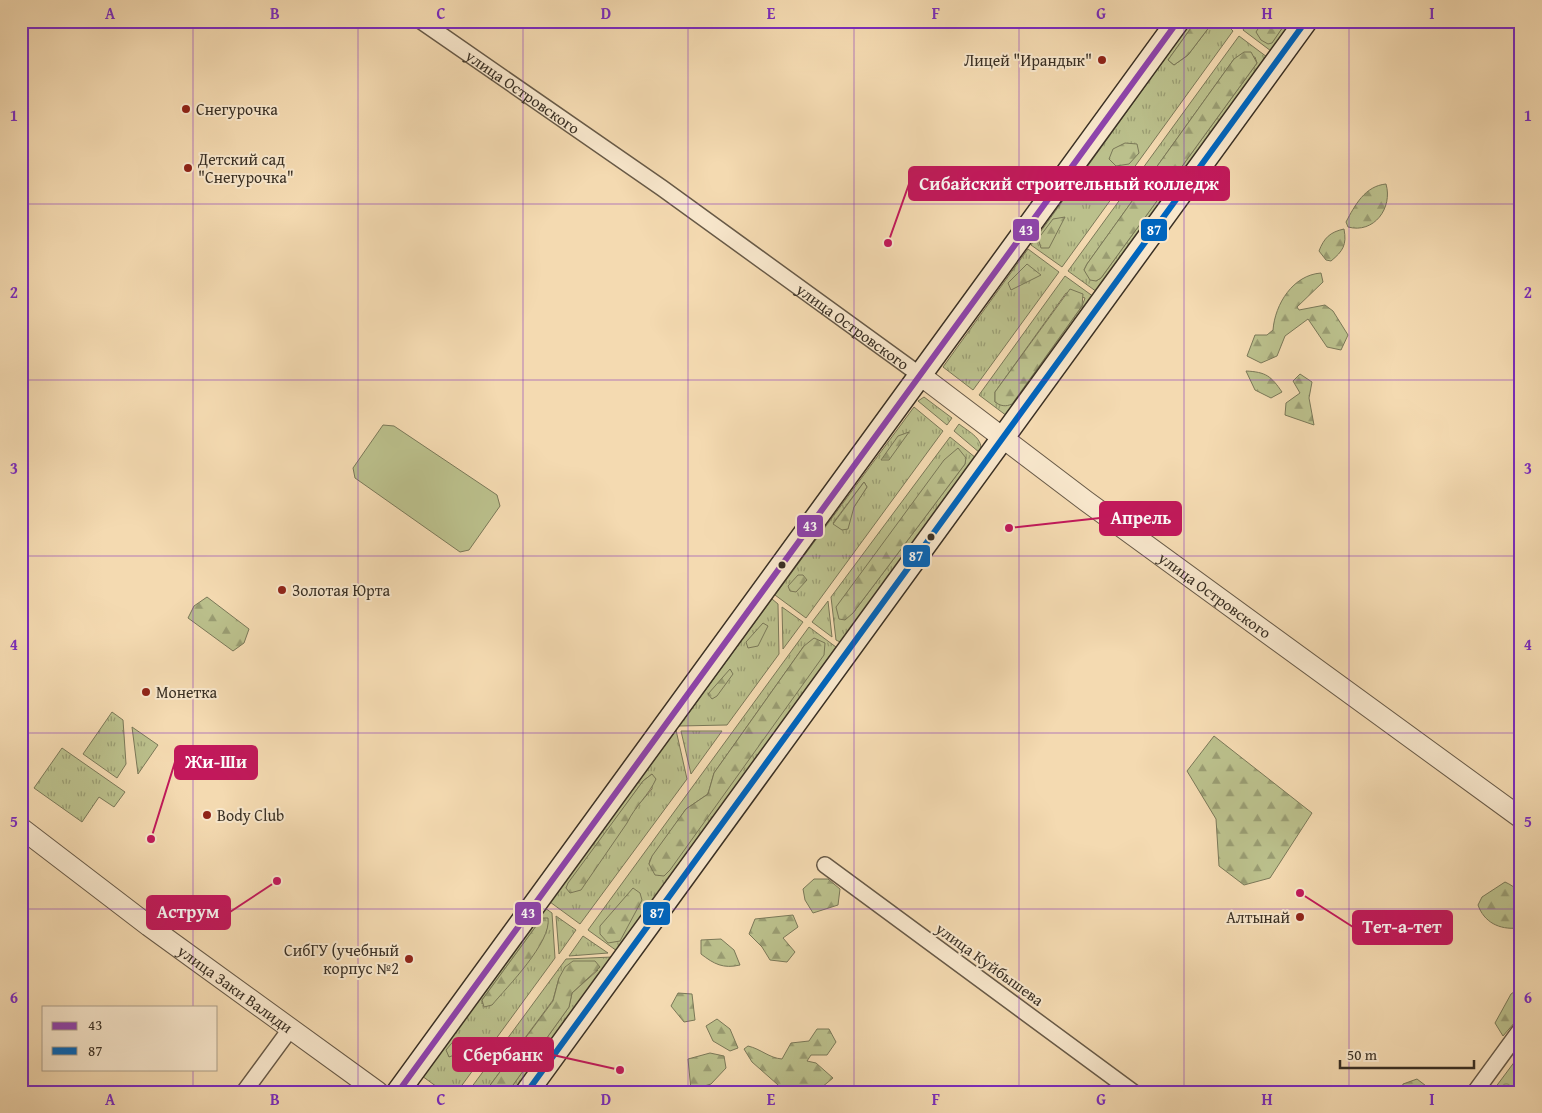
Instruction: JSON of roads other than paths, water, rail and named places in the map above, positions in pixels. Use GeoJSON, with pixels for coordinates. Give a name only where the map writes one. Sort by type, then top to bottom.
{"type":"FeatureCollection","features":[{"type":"Feature","properties":{"kind":"main road"},"geometry":{"type":"LineString","coordinates":[[398,1092],[1178,21]]}},
{"type":"Feature","properties":{"kind":"main road"},"geometry":{"type":"LineString","coordinates":[[527,1092],[1306,21]]}},
{"type":"Feature","properties":{"kind":"street","name":"улица Островского"},"geometry":{"type":"LineString","coordinates":[[421,21],[662,188],[920,375],[1003,439],[1521,818]]}},
{"type":"Feature","properties":{"kind":"street","name":"улица Заки Валиди"},"geometry":{"type":"LineString","coordinates":[[21,828],[149,926],[378,1092]]}},
{"type":"Feature","properties":{"kind":"street","name":"улица Куйбышева"},"geometry":{"type":"LineString","coordinates":[[825,865],[1134,1092]]}},
{"type":"Feature","properties":{"kind":"street"},"geometry":{"type":"LineString","coordinates":[[244,1092],[291,1028]]}},
{"type":"Feature","properties":{"kind":"street"},"geometry":{"type":"LineString","coordinates":[[1475,1092],[1521,1029]]}},
{"type":"Feature","properties":{"kind":"place","name":"Лицей \"Ирандык\""},"geometry":{"type":"Point","coordinates":[1102,60]}},
{"type":"Feature","properties":{"kind":"place","name":"Снегурочка"},"geometry":{"type":"Point","coordinates":[186,109]}},
{"type":"Feature","properties":{"kind":"place","name":"Детский сад \"Снегурочка\""},"geometry":{"type":"Point","coordinates":[188,168]}},
{"type":"Feature","properties":{"kind":"place","name":"Сибайский строительный колледж"},"geometry":{"type":"Point","coordinates":[888,243]}},
{"type":"Feature","properties":{"kind":"place","name":"Апрель"},"geometry":{"type":"Point","coordinates":[1009,528]}},
{"type":"Feature","properties":{"kind":"place","name":"Золотая Юрта"},"geometry":{"type":"Point","coordinates":[282,590]}},
{"type":"Feature","properties":{"kind":"place","name":"Монетка"},"geometry":{"type":"Point","coordinates":[146,692]}},
{"type":"Feature","properties":{"kind":"place","name":"Body Club"},"geometry":{"type":"Point","coordinates":[207,815]}},
{"type":"Feature","properties":{"kind":"place","name":"Жи-Ши"},"geometry":{"type":"Point","coordinates":[151,839]}},
{"type":"Feature","properties":{"kind":"place","name":"Аструм"},"geometry":{"type":"Point","coordinates":[277,881]}},
{"type":"Feature","properties":{"kind":"place","name":"Тет-а-тет"},"geometry":{"type":"Point","coordinates":[1300,893]}},
{"type":"Feature","properties":{"kind":"place","name":"Алтынай"},"geometry":{"type":"Point","coordinates":[1300,917]}},
{"type":"Feature","properties":{"kind":"place","name":"СибГУ (учебный корпус №2"},"geometry":{"type":"Point","coordinates":[409,959]}},
{"type":"Feature","properties":{"kind":"place","name":"Сбербанк"},"geometry":{"type":"Point","coordinates":[620,1070]}}]}
